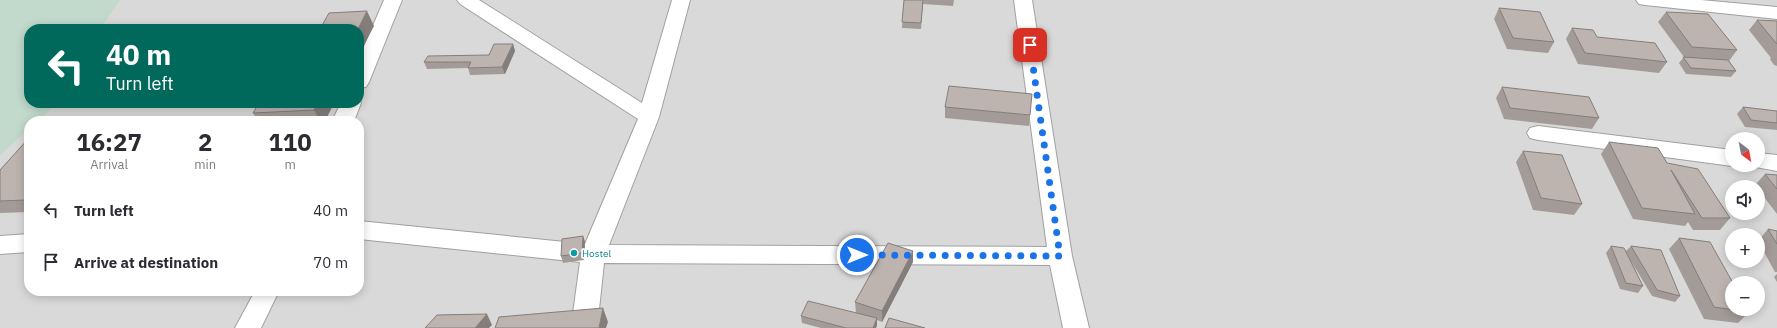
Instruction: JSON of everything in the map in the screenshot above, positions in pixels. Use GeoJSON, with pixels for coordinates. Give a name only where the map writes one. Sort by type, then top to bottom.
{"type":"FeatureCollection","features":[{"type":"Feature","properties":{"kind":"street"},"geometry":{"type":"LineString","coordinates":[[364,70],[393,0]]}},
{"type":"Feature","properties":{"kind":"street"},"geometry":{"type":"LineString","coordinates":[[466,0],[649,117]]}},
{"type":"Feature","properties":{"kind":"street"},"geometry":{"type":"LineString","coordinates":[[584,328],[593,254],[649,117],[681,0]]}},
{"type":"Feature","properties":{"kind":"street"},"geometry":{"type":"LineString","coordinates":[[1023,0],[1060,256],[1076,328]]}},
{"type":"Feature","properties":{"kind":"street"},"geometry":{"type":"LineString","coordinates":[[1645,0],[1777,12]]}},
{"type":"Feature","properties":{"kind":"street"},"geometry":{"type":"LineString","coordinates":[[1538,133],[1725,157]]}},
{"type":"Feature","properties":{"kind":"street"},"geometry":{"type":"LineString","coordinates":[[1765,162],[1777,163]]}},
{"type":"Feature","properties":{"kind":"street"},"geometry":{"type":"LineString","coordinates":[[364,231],[593,254],[1060,256]]}},
{"type":"Feature","properties":{"kind":"street"},"geometry":{"type":"LineString","coordinates":[[0,245],[24,243]]}},
{"type":"Feature","properties":{"kind":"street"},"geometry":{"type":"LineString","coordinates":[[248,328],[264,296]]}},
{"type":"Feature","properties":{"kind":"shaded area"},"geometry":{"type":"Polygon","coordinates":[[[0,0],[1777,0],[1777,328],[0,328],[0,0]]]}},
{"type":"Feature","properties":{"kind":"green space"},"geometry":{"type":"Polygon","coordinates":[[[0,0],[120,0],[103,24],[24,24],[24,108],[51,108],[44,116],[24,116],[24,133],[0,155],[0,0]]]}},
{"type":"Feature","properties":{"kind":"building"},"geometry":{"type":"Polygon","coordinates":[[[904,0],[923,0],[921,23],[902,22],[904,0]]]}},
{"type":"Feature","properties":{"kind":"building"},"geometry":{"type":"Polygon","coordinates":[[[1499,8],[1540,12],[1554,42],[1513,38],[1499,8]]]}},
{"type":"Feature","properties":{"kind":"building"},"geometry":{"type":"Polygon","coordinates":[[[367,11],[360,24],[323,24],[329,13],[367,11]]]}},
{"type":"Feature","properties":{"kind":"building"},"geometry":{"type":"Polygon","coordinates":[[[1666,12],[1708,14],[1737,50],[1692,47],[1666,12]]]}},
{"type":"Feature","properties":{"kind":"building"},"geometry":{"type":"Polygon","coordinates":[[[1757,20],[1777,21],[1777,44],[1757,20]]]}},
{"type":"Feature","properties":{"kind":"building"},"geometry":{"type":"Polygon","coordinates":[[[1572,28],[1593,30],[1597,37],[1655,43],[1667,62],[1585,53],[1572,28]]]}},
{"type":"Feature","properties":{"kind":"building"},"geometry":{"type":"Polygon","coordinates":[[[494,44],[513,44],[502,67],[468,68],[471,62],[424,62],[428,56],[489,55],[494,44]]]}},
{"type":"Feature","properties":{"kind":"building"},"geometry":{"type":"Polygon","coordinates":[[[1683,57],[1728,60],[1736,71],[1691,68],[1683,57]]]}},
{"type":"Feature","properties":{"kind":"building"},"geometry":{"type":"Polygon","coordinates":[[[949,86],[1032,94],[1030,115],[945,107],[949,86]]]}},
{"type":"Feature","properties":{"kind":"building"},"geometry":{"type":"Polygon","coordinates":[[[1502,87],[1589,97],[1599,118],[1510,108],[1502,87]]]}},
{"type":"Feature","properties":{"kind":"building"},"geometry":{"type":"Polygon","coordinates":[[[1743,107],[1777,111],[1777,123],[1751,120],[1743,107]]]}},
{"type":"Feature","properties":{"kind":"building"},"geometry":{"type":"Polygon","coordinates":[[[256,108],[315,108],[314,110],[253,113],[256,108]]]}},
{"type":"Feature","properties":{"kind":"building"},"geometry":{"type":"Polygon","coordinates":[[[1609,142],[1658,148],[1667,163],[1698,169],[1725,210],[1725,218],[1702,218],[1671,170],[1695,214],[1642,208],[1609,142]]]}},
{"type":"Feature","properties":{"kind":"building"},"geometry":{"type":"Polygon","coordinates":[[[24,144],[24,200],[0,201],[0,170],[24,144]]]}},
{"type":"Feature","properties":{"kind":"building"},"geometry":{"type":"Polygon","coordinates":[[[1523,151],[1562,155],[1582,204],[1541,198],[1523,151]]]}},
{"type":"Feature","properties":{"kind":"building"},"geometry":{"type":"Polygon","coordinates":[[[1765,174],[1777,175],[1777,189],[1765,174]]]}},
{"type":"Feature","properties":{"kind":"building"},"geometry":{"type":"Polygon","coordinates":[[[1768,229],[1777,231],[1777,244],[1768,229]]]}},
{"type":"Feature","properties":{"kind":"building"},"geometry":{"type":"Polygon","coordinates":[[[583,236],[582,253],[561,256],[562,239],[583,236]]]}},
{"type":"Feature","properties":{"kind":"building"},"geometry":{"type":"Polygon","coordinates":[[[1679,238],[1710,242],[1729,276],[1725,276],[1725,309],[1714,307],[1679,238]]]}},
{"type":"Feature","properties":{"kind":"building"},"geometry":{"type":"Polygon","coordinates":[[[888,243],[913,251],[882,311],[855,302],[888,243]]]}},
{"type":"Feature","properties":{"kind":"building"},"geometry":{"type":"Polygon","coordinates":[[[1611,246],[1624,248],[1643,286],[1626,283],[1611,246]]]}},
{"type":"Feature","properties":{"kind":"building"},"geometry":{"type":"Polygon","coordinates":[[[1631,246],[1661,250],[1680,296],[1657,290],[1631,246]]]}},
{"type":"Feature","properties":{"kind":"building"},"geometry":{"type":"Polygon","coordinates":[[[808,301],[877,318],[873,328],[846,328],[801,316],[808,301]]]}},
{"type":"Feature","properties":{"kind":"building"},"geometry":{"type":"Polygon","coordinates":[[[603,308],[599,328],[495,328],[499,317],[603,308]]]}},
{"type":"Feature","properties":{"kind":"building"},"geometry":{"type":"Polygon","coordinates":[[[487,314],[475,328],[425,328],[437,315],[487,314]]]}},
{"type":"Feature","properties":{"kind":"building"},"geometry":{"type":"Polygon","coordinates":[[[889,318],[925,328],[885,328],[889,318]]]}},
{"type":"Feature","properties":{"kind":"place","name":"Hostel"},"geometry":{"type":"Point","coordinates":[574,253]}},
{"type":"Feature","properties":{"kind":"route"},"geometry":{"type":"LineString","coordinates":[[857,255],[1060,256],[1030,45]]}}]}
